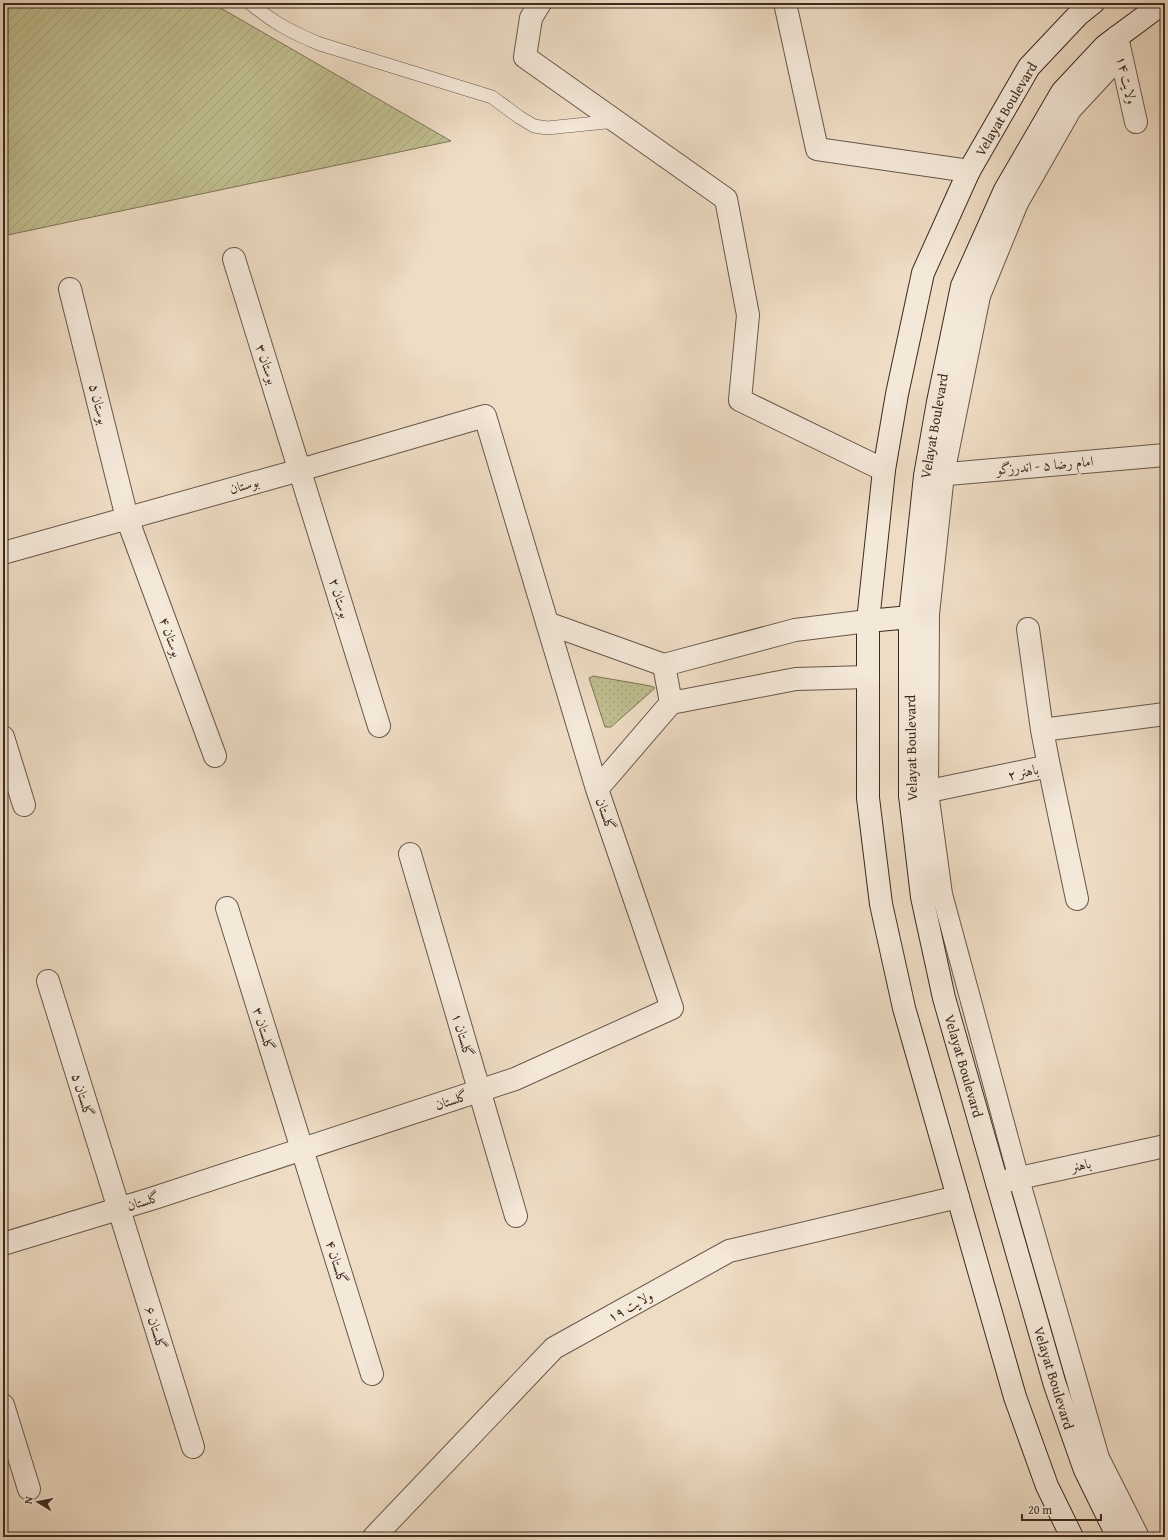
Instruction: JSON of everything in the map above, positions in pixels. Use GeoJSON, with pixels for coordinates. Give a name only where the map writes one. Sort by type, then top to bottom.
{"type":"FeatureCollection","features":[{"type":"Feature","properties":{"kind":"street"},"geometry":{"type":"LineString","coordinates":[[540,3],[531,18],[525,57],[726,200],[748,315],[740,400],[884,470]]}},
{"type":"Feature","properties":{"kind":"street"},"geometry":{"type":"LineString","coordinates":[[785,3],[816,149],[969,171]]}},
{"type":"Feature","properties":{"kind":"street","name":"Velayat Boulevard"},"geometry":{"type":"LineString","coordinates":[[1072,1537],[1047,1486],[1015,1398],[904,1008],[881,904],[868,798],[868,621],[884,470],[897,394],[923,273],[969,171],[1029,67],[1078,15],[1093,3]]}},
{"type":"Feature","properties":{"kind":"street","name":"Velayat Boulevard"},"geometry":{"type":"LineString","coordinates":[[1118,1537],[1085,1470],[1055,1385],[942,990],[922,897],[919,793],[910,617],[934,475],[938,402],[962,286],[1005,190],[1062,92],[1105,46],[1119,47],[1163,3]]}},
{"type":"Feature","properties":{"kind":"street","name":"ولایت ۱۴"},"geometry":{"type":"LineString","coordinates":[[1119,47],[1136,122]]}},
{"type":"Feature","properties":{"kind":"street","name":"بوستان ۳"},"geometry":{"type":"LineString","coordinates":[[234,259],[300,470]]}},
{"type":"Feature","properties":{"kind":"street","name":"بوستان ۵"},"geometry":{"type":"LineString","coordinates":[[70,289],[127,518]]}},
{"type":"Feature","properties":{"kind":"street","name":"بوستان"},"geometry":{"type":"LineString","coordinates":[[3,553],[300,470],[485,416],[547,623]]}},
{"type":"Feature","properties":{"kind":"street","name":"امام رضا ۵ - اندرزگو"},"geometry":{"type":"LineString","coordinates":[[934,475],[1165,455]]}},
{"type":"Feature","properties":{"kind":"street","name":"بوستان ۲"},"geometry":{"type":"LineString","coordinates":[[300,470],[379,726]]}},
{"type":"Feature","properties":{"kind":"street"},"geometry":{"type":"LineString","coordinates":[[934,475],[929,614],[919,793],[942,894],[1020,1179],[1099,1458],[1138,1537]]}},
{"type":"Feature","properties":{"kind":"street","name":"بوستان ۴"},"geometry":{"type":"LineString","coordinates":[[127,518],[215,756]]}},
{"type":"Feature","properties":{"kind":"street"},"geometry":{"type":"LineString","coordinates":[[547,623],[664,665],[795,630],[910,617]]}},
{"type":"Feature","properties":{"kind":"street"},"geometry":{"type":"LineString","coordinates":[[547,623],[597,789]]}},
{"type":"Feature","properties":{"kind":"street","name":"باهنر ۲"},"geometry":{"type":"LineString","coordinates":[[919,793],[1050,766],[1042,730],[1028,629]]}},
{"type":"Feature","properties":{"kind":"street"},"geometry":{"type":"LineString","coordinates":[[664,665],[671,703]]}},
{"type":"Feature","properties":{"kind":"street"},"geometry":{"type":"LineString","coordinates":[[597,789],[671,703],[796,679],[868,677]]}},
{"type":"Feature","properties":{"kind":"street"},"geometry":{"type":"LineString","coordinates":[[1042,730],[1165,714]]}},
{"type":"Feature","properties":{"kind":"street"},"geometry":{"type":"LineString","coordinates":[[3,737],[24,805]]}},
{"type":"Feature","properties":{"kind":"street"},"geometry":{"type":"LineString","coordinates":[[1050,766],[1077,898]]}},
{"type":"Feature","properties":{"kind":"street","name":"گلستان"},"geometry":{"type":"LineString","coordinates":[[3,1244],[119,1208],[515,1079],[672,1008],[597,789]]}},
{"type":"Feature","properties":{"kind":"street","name":"گلستان ۱"},"geometry":{"type":"LineString","coordinates":[[410,854],[516,1216]]}},
{"type":"Feature","properties":{"kind":"street","name":"گلستان ۳"},"geometry":{"type":"LineString","coordinates":[[227,908],[302,1149]]}},
{"type":"Feature","properties":{"kind":"street","name":"گلستان ۵"},"geometry":{"type":"LineString","coordinates":[[48,981],[119,1208]]}},
{"type":"Feature","properties":{"kind":"street","name":"گلستان ۴"},"geometry":{"type":"LineString","coordinates":[[302,1149],[372,1374]]}},
{"type":"Feature","properties":{"kind":"street","name":"باهنر"},"geometry":{"type":"LineString","coordinates":[[997,1183],[1164,1149]]}},
{"type":"Feature","properties":{"kind":"street","name":"ولایت ۱۹"},"geometry":{"type":"LineString","coordinates":[[374,1537],[554,1348],[729,1252],[958,1196]]}},
{"type":"Feature","properties":{"kind":"street","name":"گلستان ۶"},"geometry":{"type":"LineString","coordinates":[[119,1208],[193,1447]]}},
{"type":"Feature","properties":{"kind":"street"},"geometry":{"type":"LineString","coordinates":[[3,1405],[29,1489]]}},
{"type":"Feature","properties":{"kind":"lane"},"geometry":{"type":"LineString","coordinates":[[250,3],[270,20],[292,33],[320,44],[492,97],[534,126],[547,128],[616,121]]}},
{"type":"Feature","properties":{"kind":"shaded area"},"geometry":{"type":"Polygon","coordinates":[[[3,3],[212,3],[451,141],[3,236],[3,3]]]}},
{"type":"Feature","properties":{"kind":"shaded area"},"geometry":{"type":"Polygon","coordinates":[[[593,676],[651,686],[655,688],[611,727],[605,727],[589,678],[593,676]]]}}]}
